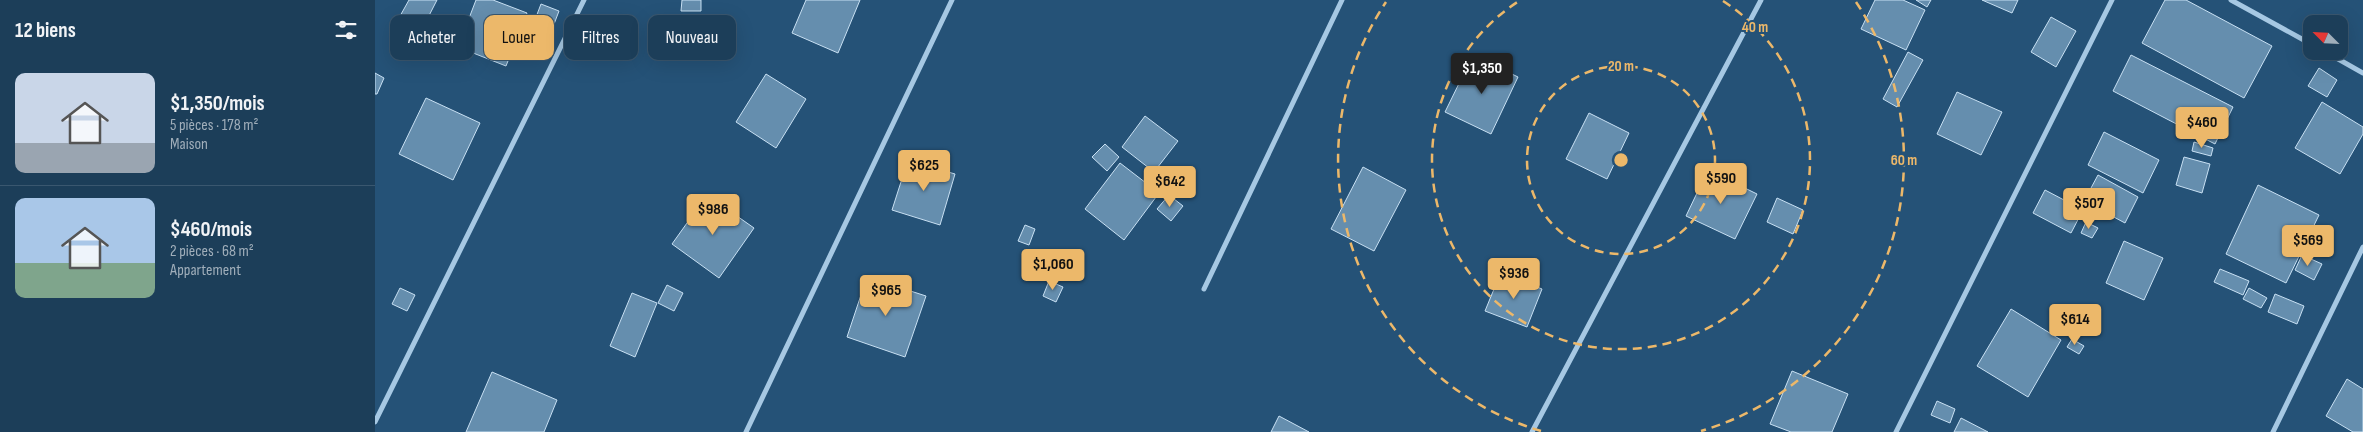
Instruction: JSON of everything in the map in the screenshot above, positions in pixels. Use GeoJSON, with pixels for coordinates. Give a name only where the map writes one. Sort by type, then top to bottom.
{"type":"FeatureCollection","features":[{"type":"Feature","properties":{"kind":"street"},"geometry":{"type":"LineString","coordinates":[[375,422],[584,0]]}},
{"type":"Feature","properties":{"kind":"street"},"geometry":{"type":"LineString","coordinates":[[746,432],[952,0]]}},
{"type":"Feature","properties":{"kind":"street"},"geometry":{"type":"LineString","coordinates":[[1204,289],[1342,0]]}},
{"type":"Feature","properties":{"kind":"street"},"geometry":{"type":"LineString","coordinates":[[1532,432],[1761,0]]}},
{"type":"Feature","properties":{"kind":"street"},"geometry":{"type":"LineString","coordinates":[[1897,432],[2112,0]]}},
{"type":"Feature","properties":{"kind":"street"},"geometry":{"type":"LineString","coordinates":[[2231,0],[2303,40]]}},
{"type":"Feature","properties":{"kind":"street"},"geometry":{"type":"LineString","coordinates":[[2340,60],[2363,73]]}},
{"type":"Feature","properties":{"kind":"street"},"geometry":{"type":"LineString","coordinates":[[2273,432],[2363,247]]}},
{"type":"Feature","properties":{"kind":"building"},"geometry":{"type":"Polygon","coordinates":[[[409,0],[437,0],[429,15],[401,15],[409,0]]]}},
{"type":"Feature","properties":{"kind":"building"},"geometry":{"type":"Polygon","coordinates":[[[476,0],[493,0],[527,13],[526,15],[484,15],[484,57],[474,53],[474,15],[470,15],[476,0]]]}},
{"type":"Feature","properties":{"kind":"building"},"geometry":{"type":"Polygon","coordinates":[[[682,0],[701,0],[701,11],[681,11],[682,0]]]}},
{"type":"Feature","properties":{"kind":"building"},"geometry":{"type":"Polygon","coordinates":[[[806,0],[860,0],[838,53],[792,33],[806,0]]]}},
{"type":"Feature","properties":{"kind":"building"},"geometry":{"type":"Polygon","coordinates":[[[1875,0],[1903,0],[1925,10],[1906,50],[1861,29],[1875,0]]]}},
{"type":"Feature","properties":{"kind":"building"},"geometry":{"type":"Polygon","coordinates":[[[1916,0],[1931,0],[1927,7],[1916,0]]]}},
{"type":"Feature","properties":{"kind":"building"},"geometry":{"type":"Polygon","coordinates":[[[1982,0],[2018,0],[2012,13],[1982,0]]]}},
{"type":"Feature","properties":{"kind":"building"},"geometry":{"type":"Polygon","coordinates":[[[2165,0],[2186,0],[2272,46],[2244,98],[2142,43],[2165,0]]]}},
{"type":"Feature","properties":{"kind":"building"},"geometry":{"type":"Polygon","coordinates":[[[541,4],[559,11],[554,24],[554,15],[537,15],[541,4]]]}},
{"type":"Feature","properties":{"kind":"building"},"geometry":{"type":"Polygon","coordinates":[[[2051,17],[2076,31],[2056,67],[2031,52],[2051,17]]]}},
{"type":"Feature","properties":{"kind":"building"},"geometry":{"type":"Polygon","coordinates":[[[1908,52],[1923,60],[1897,107],[1883,99],[1908,52]]]}},
{"type":"Feature","properties":{"kind":"building"},"geometry":{"type":"Polygon","coordinates":[[[1473,55],[1518,77],[1491,134],[1445,112],[1473,55]]]}},
{"type":"Feature","properties":{"kind":"building"},"geometry":{"type":"Polygon","coordinates":[[[2131,55],[2233,107],[2215,144],[2113,91],[2131,55]]]}},
{"type":"Feature","properties":{"kind":"building"},"geometry":{"type":"Polygon","coordinates":[[[491,60],[508,60],[506,66],[491,60]]]}},
{"type":"Feature","properties":{"kind":"building"},"geometry":{"type":"Polygon","coordinates":[[[2319,68],[2337,80],[2327,97],[2308,86],[2319,68]]]}},
{"type":"Feature","properties":{"kind":"building"},"geometry":{"type":"Polygon","coordinates":[[[375,73],[384,78],[377,94],[375,94],[375,73]]]}},
{"type":"Feature","properties":{"kind":"building"},"geometry":{"type":"Polygon","coordinates":[[[766,74],[806,99],[776,148],[736,122],[766,74]]]}},
{"type":"Feature","properties":{"kind":"building"},"geometry":{"type":"Polygon","coordinates":[[[1957,92],[2002,112],[1981,155],[1937,134],[1957,92]]]}},
{"type":"Feature","properties":{"kind":"building"},"geometry":{"type":"Polygon","coordinates":[[[426,98],[480,123],[453,180],[399,154],[426,98]]]}},
{"type":"Feature","properties":{"kind":"building"},"geometry":{"type":"Polygon","coordinates":[[[2322,102],[2363,127],[2363,134],[2340,174],[2295,148],[2322,102]]]}},
{"type":"Feature","properties":{"kind":"building"},"geometry":{"type":"Polygon","coordinates":[[[1589,113],[1629,133],[1607,179],[1566,159],[1589,113]]]}},
{"type":"Feature","properties":{"kind":"building"},"geometry":{"type":"Polygon","coordinates":[[[1145,116],[1178,141],[1154,172],[1122,147],[1145,116]]]}},
{"type":"Feature","properties":{"kind":"building"},"geometry":{"type":"Polygon","coordinates":[[[2104,132],[2159,160],[2143,193],[2088,165],[2104,132]]]}},
{"type":"Feature","properties":{"kind":"building"},"geometry":{"type":"Polygon","coordinates":[[[2194,142],[2213,148],[2211,156],[2192,151],[2194,142]]]}},
{"type":"Feature","properties":{"kind":"building"},"geometry":{"type":"Polygon","coordinates":[[[1105,144],[1119,157],[1107,171],[1092,157],[1105,144]]]}},
{"type":"Feature","properties":{"kind":"building"},"geometry":{"type":"Polygon","coordinates":[[[2184,157],[2210,164],[2202,193],[2176,185],[2184,157]]]}},
{"type":"Feature","properties":{"kind":"building"},"geometry":{"type":"Polygon","coordinates":[[[908,160],[955,174],[940,225],[892,210],[908,160]]]}},
{"type":"Feature","properties":{"kind":"building"},"geometry":{"type":"Polygon","coordinates":[[[1120,163],[1159,193],[1124,240],[1085,209],[1120,163]]]}},
{"type":"Feature","properties":{"kind":"building"},"geometry":{"type":"Polygon","coordinates":[[[1363,167],[1406,190],[1374,251],[1331,229],[1363,167]]]}},
{"type":"Feature","properties":{"kind":"building"},"geometry":{"type":"Polygon","coordinates":[[[1708,170],[1757,194],[1735,239],[1686,216],[1708,170]]]}},
{"type":"Feature","properties":{"kind":"building"},"geometry":{"type":"Polygon","coordinates":[[[2098,175],[2138,197],[2125,223],[2084,201],[2098,175]]]}},
{"type":"Feature","properties":{"kind":"building"},"geometry":{"type":"Polygon","coordinates":[[[2258,185],[2319,215],[2286,283],[2226,254],[2258,185]]]}},
{"type":"Feature","properties":{"kind":"building"},"geometry":{"type":"Polygon","coordinates":[[[2045,190],[2083,210],[2071,233],[2033,213],[2045,190]]]}},
{"type":"Feature","properties":{"kind":"building"},"geometry":{"type":"Polygon","coordinates":[[[707,195],[754,228],[719,278],[672,244],[707,195]]]}},
{"type":"Feature","properties":{"kind":"building"},"geometry":{"type":"Polygon","coordinates":[[[1169,195],[1183,206],[1171,221],[1157,209],[1169,195]]]}},
{"type":"Feature","properties":{"kind":"building"},"geometry":{"type":"Polygon","coordinates":[[[1777,198],[1803,210],[1793,234],[1767,222],[1777,198]]]}},
{"type":"Feature","properties":{"kind":"building"},"geometry":{"type":"Polygon","coordinates":[[[2086,222],[2098,228],[2092,238],[2081,233],[2086,222]]]}},
{"type":"Feature","properties":{"kind":"building"},"geometry":{"type":"Polygon","coordinates":[[[1025,225],[1035,229],[1029,245],[1018,241],[1025,225]]]}},
{"type":"Feature","properties":{"kind":"building"},"geometry":{"type":"Polygon","coordinates":[[[2124,241],[2163,258],[2144,300],[2106,283],[2124,241]]]}},
{"type":"Feature","properties":{"kind":"building"},"geometry":{"type":"Polygon","coordinates":[[[2302,255],[2322,264],[2314,280],[2295,270],[2302,255]]]}},
{"type":"Feature","properties":{"kind":"building"},"geometry":{"type":"Polygon","coordinates":[[[2220,269],[2249,281],[2243,295],[2214,282],[2220,269]]]}},
{"type":"Feature","properties":{"kind":"building"},"geometry":{"type":"Polygon","coordinates":[[[1501,272],[1542,289],[1527,327],[1485,311],[1501,272]]]}},
{"type":"Feature","properties":{"kind":"building"},"geometry":{"type":"Polygon","coordinates":[[[867,277],[926,296],[905,357],[847,337],[867,277]]]}},
{"type":"Feature","properties":{"kind":"building"},"geometry":{"type":"Polygon","coordinates":[[[1049,281],[1063,287],[1056,302],[1043,296],[1049,281]]]}},
{"type":"Feature","properties":{"kind":"building"},"geometry":{"type":"Polygon","coordinates":[[[667,285],[683,293],[674,311],[658,303],[667,285]]]}},
{"type":"Feature","properties":{"kind":"building"},"geometry":{"type":"Polygon","coordinates":[[[400,288],[415,295],[407,311],[392,304],[400,288]]]}},
{"type":"Feature","properties":{"kind":"building"},"geometry":{"type":"Polygon","coordinates":[[[2249,288],[2267,298],[2261,308],[2243,299],[2249,288]]]}},
{"type":"Feature","properties":{"kind":"building"},"geometry":{"type":"Polygon","coordinates":[[[632,293],[657,303],[635,357],[610,346],[632,293]]]}},
{"type":"Feature","properties":{"kind":"building"},"geometry":{"type":"Polygon","coordinates":[[[2275,294],[2304,306],[2297,324],[2268,312],[2275,294]]]}},
{"type":"Feature","properties":{"kind":"building"},"geometry":{"type":"Polygon","coordinates":[[[2011,309],[2061,340],[2028,397],[1977,366],[2011,309]]]}},
{"type":"Feature","properties":{"kind":"building"},"geometry":{"type":"Polygon","coordinates":[[[2072,339],[2084,346],[2079,354],[2067,347],[2072,339]]]}},
{"type":"Feature","properties":{"kind":"building"},"geometry":{"type":"Polygon","coordinates":[[[1792,371],[1848,394],[1832,432],[1791,432],[1770,424],[1792,371]]]}},
{"type":"Feature","properties":{"kind":"building"},"geometry":{"type":"Polygon","coordinates":[[[492,372],[557,400],[544,432],[466,432],[492,372]]]}},
{"type":"Feature","properties":{"kind":"building"},"geometry":{"type":"Polygon","coordinates":[[[2347,379],[2363,389],[2363,432],[2353,432],[2326,416],[2347,379]]]}},
{"type":"Feature","properties":{"kind":"building"},"geometry":{"type":"Polygon","coordinates":[[[1937,401],[1955,409],[1950,423],[1931,415],[1937,401]]]}},
{"type":"Feature","properties":{"kind":"building"},"geometry":{"type":"Polygon","coordinates":[[[1279,416],[1309,432],[1271,432],[1279,416]]]}},
{"type":"Feature","properties":{"kind":"building"},"geometry":{"type":"Polygon","coordinates":[[[1961,418],[1988,432],[1954,432],[1961,418]]]}}]}
